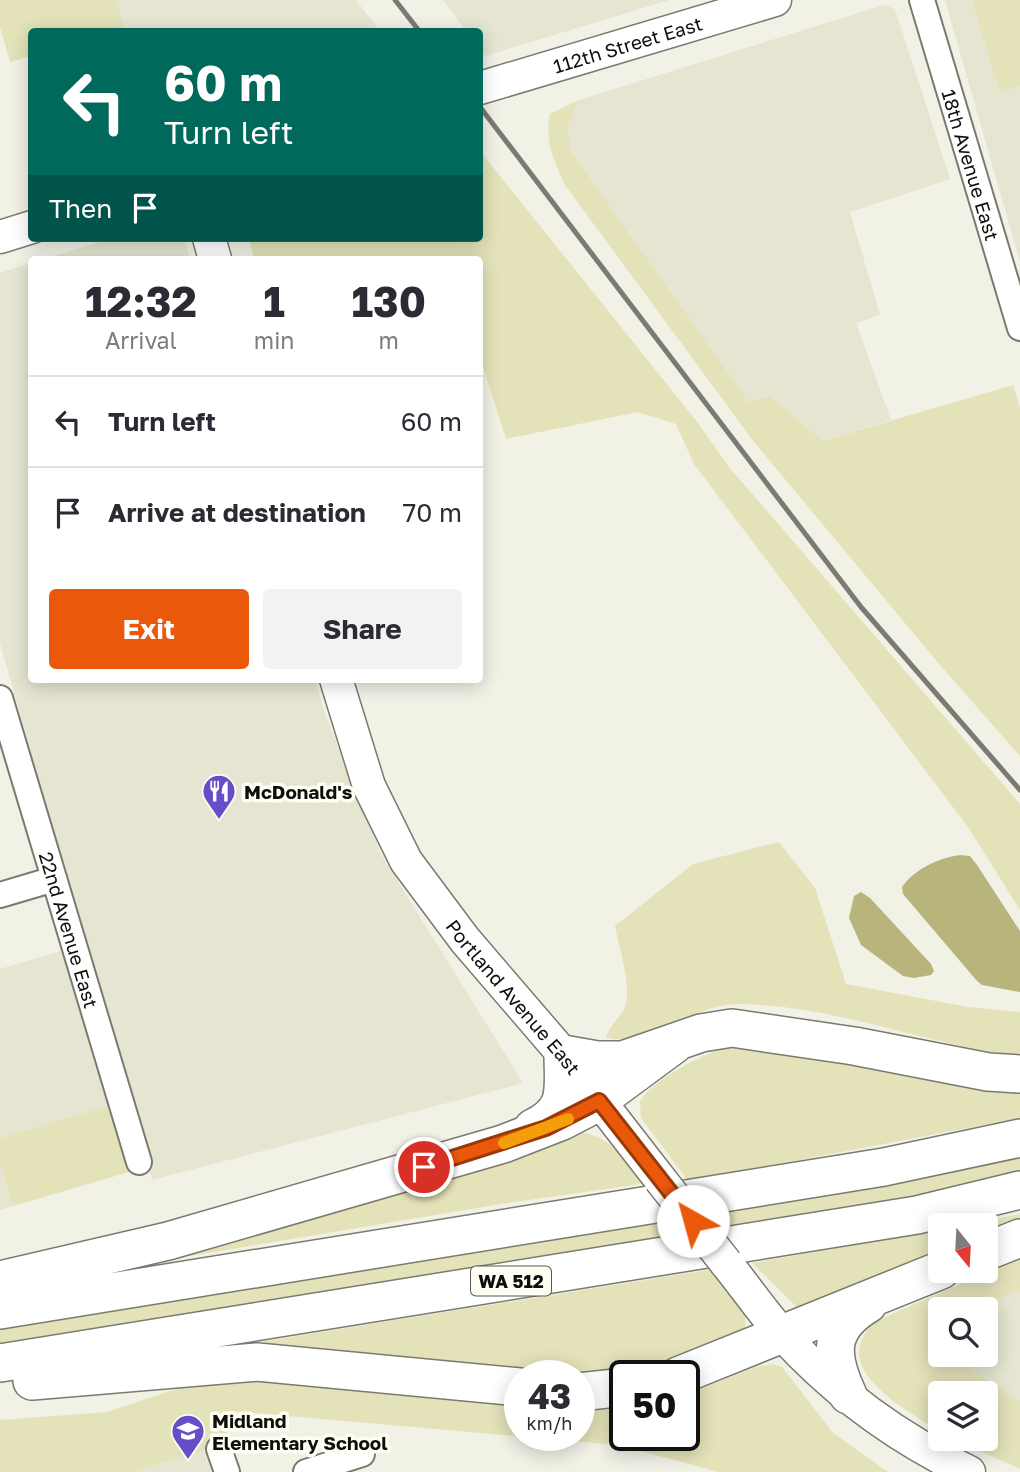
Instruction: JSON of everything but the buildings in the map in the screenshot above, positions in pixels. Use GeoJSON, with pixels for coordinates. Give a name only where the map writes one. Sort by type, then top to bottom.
{"type":"FeatureCollection","features":[{"type":"Feature","properties":{"kind":"highway"},"geometry":{"type":"LineString","coordinates":[[503,1144],[548,1121],[556,1113],[564,1091],[563,1054],[597,1060],[623,1060],[675,1044],[701,1032],[732,1028],[758,1030],[988,1072],[1020,1073]]}},
{"type":"Feature","properties":{"kind":"highway"},"geometry":{"type":"LineString","coordinates":[[0,1280],[168,1241],[503,1144],[562,1121],[599,1101],[675,1044]]}},
{"type":"Feature","properties":{"kind":"highway"},"geometry":{"type":"LineString","coordinates":[[0,1310],[871,1169],[1020,1138]]}},
{"type":"Feature","properties":{"kind":"highway","name":"WA 512"},"geometry":{"type":"LineString","coordinates":[[0,1363],[917,1215],[1020,1189]]}},
{"type":"Feature","properties":{"kind":"highway"},"geometry":{"type":"LineString","coordinates":[[998,1247],[1020,1238]]}},
{"type":"Feature","properties":{"kind":"highway"},"geometry":{"type":"LineString","coordinates":[[700,1367],[928,1275]]}},
{"type":"Feature","properties":{"kind":"highway"},"geometry":{"type":"LineString","coordinates":[[848,1395],[836,1362],[836,1337],[846,1319],[886,1293]]}},
{"type":"Feature","properties":{"kind":"highway"},"geometry":{"type":"LineString","coordinates":[[0,1384],[257,1362],[504,1385]]}},
{"type":"Feature","properties":{"kind":"main road","name":"112th Street East"},"geometry":{"type":"LineString","coordinates":[[483,87],[775,0]]}},
{"type":"Feature","properties":{"kind":"main road"},"geometry":{"type":"LineString","coordinates":[[0,237],[28,228]]}},
{"type":"Feature","properties":{"kind":"main road","name":"Portland Avenue East"},"geometry":{"type":"LineString","coordinates":[[337,683],[369,786],[384,823],[406,861],[465,940],[563,1054],[783,1335],[848,1395],[904,1439],[969,1472]]}},
{"type":"Feature","properties":{"kind":"street","name":"18th Avenue East"},"geometry":{"type":"LineString","coordinates":[[922,0],[1020,328]]}},
{"type":"Feature","properties":{"kind":"street","name":"22nd Avenue East"},"geometry":{"type":"LineString","coordinates":[[0,698],[139,1162]]}},
{"type":"Feature","properties":{"kind":"street"},"geometry":{"type":"LineString","coordinates":[[0,895],[54,879]]}},
{"type":"Feature","properties":{"kind":"street"},"geometry":{"type":"LineString","coordinates":[[306,1472],[362,1454]]}},
{"type":"Feature","properties":{"kind":"shaded area"},"geometry":{"type":"Polygon","coordinates":[[[116,0],[356,0],[378,28],[125,28],[116,0]]]}},
{"type":"Feature","properties":{"kind":"shaded area"},"geometry":{"type":"Polygon","coordinates":[[[443,0],[669,0],[485,56],[483,28],[464,28],[443,0]]]}},
{"type":"Feature","properties":{"kind":"shaded area"},"geometry":{"type":"Polygon","coordinates":[[[945,0],[1020,0],[1020,262],[945,0]]]}},
{"type":"Feature","properties":{"kind":"shaded area"},"geometry":{"type":"Polygon","coordinates":[[[884,5],[895,9],[950,179],[850,212],[880,315],[856,323],[891,420],[821,441],[770,396],[749,402],[570,150],[568,126],[579,100],[884,5]]]}},
{"type":"Feature","properties":{"kind":"shaded area"},"geometry":{"type":"Polygon","coordinates":[[[100,242],[185,242],[189,256],[54,256],[100,242]]]}},
{"type":"Feature","properties":{"kind":"shaded area"},"geometry":{"type":"Polygon","coordinates":[[[28,264],[28,683],[316,683],[325,714],[381,854],[523,1083],[152,1180],[0,643],[0,273],[28,264]]]}},
{"type":"Feature","properties":{"kind":"shaded area"},"geometry":{"type":"Polygon","coordinates":[[[970,856],[1020,931],[1020,992],[982,985],[977,981],[903,894],[902,887],[920,870],[943,859],[970,856]]]}},
{"type":"Feature","properties":{"kind":"shaded area"},"geometry":{"type":"Polygon","coordinates":[[[861,892],[870,898],[931,964],[934,971],[931,975],[914,978],[903,976],[861,945],[849,918],[854,896],[861,892]]]}},
{"type":"Feature","properties":{"kind":"shaded area"},"geometry":{"type":"Polygon","coordinates":[[[64,950],[110,1105],[0,1138],[0,969],[64,950]]]}},
{"type":"Feature","properties":{"kind":"shaded area"},"geometry":{"type":"Polygon","coordinates":[[[0,1163],[13,1206],[0,1210],[0,1163]]]}},
{"type":"Feature","properties":{"kind":"shaded area"},"geometry":{"type":"Polygon","coordinates":[[[1020,1289],[1020,1401],[998,1387],[998,1381],[989,1381],[967,1367],[998,1367],[998,1299],[1020,1289]]]}},
{"type":"Feature","properties":{"kind":"shaded area","name":"Midland Elementary School"},"geometry":{"type":"Polygon","coordinates":[[[204,1450],[211,1472],[133,1472],[204,1450]]]}},
{"type":"Feature","properties":{"kind":"green space"},"geometry":{"type":"Polygon","coordinates":[[[0,0],[116,0],[125,28],[28,28],[28,57],[10,62],[0,27],[0,0]]]}},
{"type":"Feature","properties":{"kind":"green space"},"geometry":{"type":"Polygon","coordinates":[[[972,0],[1020,0],[1020,86],[1000,92],[972,0]]]}},
{"type":"Feature","properties":{"kind":"green space"},"geometry":{"type":"Polygon","coordinates":[[[579,100],[568,126],[570,150],[749,402],[770,396],[822,441],[1013,385],[1020,408],[1020,756],[940,665],[754,442],[565,185],[549,142],[548,124],[550,114],[579,100]]]}},
{"type":"Feature","properties":{"kind":"green space"},"geometry":{"type":"Polygon","coordinates":[[[483,155],[698,423],[729,467],[1020,804],[1020,910],[968,827],[694,464],[676,424],[638,412],[506,439],[483,366],[483,256],[253,256],[250,242],[483,242],[483,155]]]}},
{"type":"Feature","properties":{"kind":"green space"},"geometry":{"type":"Polygon","coordinates":[[[779,842],[815,888],[846,984],[968,1007],[1020,1012],[1020,1057],[951,1044],[812,1011],[742,1004],[705,1010],[637,1037],[621,1040],[606,1037],[626,1004],[627,995],[626,975],[615,926],[693,864],[779,842]]]}},
{"type":"Feature","properties":{"kind":"green space"},"geometry":{"type":"Polygon","coordinates":[[[724,1048],[743,1048],[1020,1085],[1020,1118],[688,1181],[641,1118],[640,1102],[666,1077],[690,1062],[724,1048]]]}},
{"type":"Feature","properties":{"kind":"green space"},"geometry":{"type":"Polygon","coordinates":[[[110,1105],[129,1172],[13,1206],[0,1163],[0,1138],[110,1105]]]}},
{"type":"Feature","properties":{"kind":"green space"},"geometry":{"type":"Polygon","coordinates":[[[575,1132],[598,1137],[616,1149],[648,1183],[501,1204],[142,1264],[575,1132]]]}},
{"type":"Feature","properties":{"kind":"green space"},"geometry":{"type":"Polygon","coordinates":[[[1020,1154],[1020,1177],[955,1192],[726,1232],[713,1212],[1020,1154]]]}},
{"type":"Feature","properties":{"kind":"green space"},"geometry":{"type":"Polygon","coordinates":[[[1020,1214],[1020,1230],[998,1239],[998,1218],[1020,1214]]]}},
{"type":"Feature","properties":{"kind":"green space"},"geometry":{"type":"Polygon","coordinates":[[[676,1218],[691,1236],[0,1346],[0,1325],[676,1218]]]}},
{"type":"Feature","properties":{"kind":"green space"},"geometry":{"type":"Polygon","coordinates":[[[928,1232],[928,1266],[799,1309],[752,1263],[928,1232]]]}},
{"type":"Feature","properties":{"kind":"green space"},"geometry":{"type":"Polygon","coordinates":[[[1020,1258],[1020,1289],[998,1299],[998,1297],[931,1297],[963,1283],[998,1283],[998,1268],[1020,1258]]]}},
{"type":"Feature","properties":{"kind":"green space"},"geometry":{"type":"Polygon","coordinates":[[[720,1268],[745,1310],[745,1331],[698,1358],[609,1360],[609,1375],[595,1375],[595,1360],[504,1360],[504,1375],[217,1349],[720,1268]]]}},
{"type":"Feature","properties":{"kind":"green space"},"geometry":{"type":"Polygon","coordinates":[[[928,1298],[928,1367],[967,1367],[989,1381],[928,1381],[928,1424],[891,1399],[864,1371],[859,1355],[862,1338],[876,1321],[928,1298]]]}},
{"type":"Feature","properties":{"kind":"green space"},"geometry":{"type":"Polygon","coordinates":[[[772,1364],[782,1367],[833,1433],[888,1472],[719,1472],[640,1451],[700,1451],[700,1389],[756,1367],[772,1364]]]}},
{"type":"Feature","properties":{"kind":"green space"},"geometry":{"type":"Polygon","coordinates":[[[280,1379],[504,1403],[504,1435],[230,1411],[234,1427],[204,1450],[133,1472],[0,1472],[0,1420],[107,1412],[197,1382],[280,1379]]]}},
{"type":"Feature","properties":{"kind":"green space"},"geometry":{"type":"Polygon","coordinates":[[[998,1387],[1020,1401],[1020,1469],[980,1451],[998,1451],[998,1387]]]}},
{"type":"Feature","properties":{"kind":"green space"},"geometry":{"type":"Polygon","coordinates":[[[595,1410],[609,1410],[609,1444],[595,1443],[595,1410]]]}},
{"type":"Feature","properties":{"kind":"railway"},"geometry":{"type":"LineString","coordinates":[[395,0],[417,28]]}},
{"type":"Feature","properties":{"kind":"railway"},"geometry":{"type":"LineString","coordinates":[[483,111],[861,607],[1020,790]]}},
{"type":"Feature","properties":{"kind":"slow traffic"},"geometry":{"type":"LineString","coordinates":[[504,1143],[568,1119]]}},
{"type":"Feature","properties":{"kind":"place","name":"McDonald's"},"geometry":{"type":"Point","coordinates":[219,821]}},
{"type":"Feature","properties":{"kind":"place","name":"Midland Elementary School"},"geometry":{"type":"Point","coordinates":[188,1461]}},
{"type":"Feature","properties":{"kind":"route"},"geometry":{"type":"LineString","coordinates":[[424,1167],[503,1144],[546,1128],[599,1101],[693,1221]]}}]}
